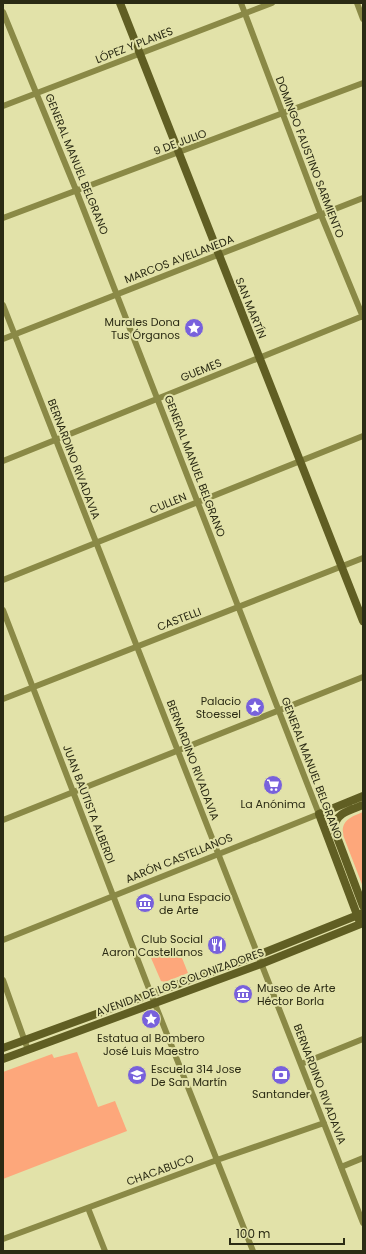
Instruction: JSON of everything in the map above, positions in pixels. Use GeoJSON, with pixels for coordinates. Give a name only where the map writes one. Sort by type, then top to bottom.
{"type":"FeatureCollection","features":[{"type":"Feature","properties":{"kind":"main road","name":"SAN MARTÍN"},"geometry":{"type":"LineString","coordinates":[[120,3],[363,621]]}},
{"type":"Feature","properties":{"kind":"main road","name":"AARÓN CASTELLANOS"},"geometry":{"type":"LineString","coordinates":[[318,814],[363,796]]}},
{"type":"Feature","properties":{"kind":"main road","name":"GENERAL MANUEL BELGRANO"},"geometry":{"type":"LineString","coordinates":[[363,805],[341,814],[335,821],[334,829],[363,906]]}},
{"type":"Feature","properties":{"kind":"main road","name":"GENERAL MANUEL BELGRANO"},"geometry":{"type":"LineString","coordinates":[[318,814],[360,915],[362,926]]}},
{"type":"Feature","properties":{"kind":"main road","name":"AVENIDA DE LOS COLONIZADORES"},"geometry":{"type":"LineString","coordinates":[[3,1048],[258,956],[360,915]]}},
{"type":"Feature","properties":{"kind":"main road","name":"AVENIDA DE LOS COLONIZADORES"},"geometry":{"type":"LineString","coordinates":[[3,1060],[362,926]]}},
{"type":"Feature","properties":{"kind":"street","name":"DOMINGO FAUSTINO SARMIENTO"},"geometry":{"type":"LineString","coordinates":[[241,3],[321,215],[363,316]]}},
{"type":"Feature","properties":{"kind":"street","name":"LÓPEZ Y PLANES"},"geometry":{"type":"LineString","coordinates":[[3,106],[272,3]]}},
{"type":"Feature","properties":{"kind":"street"},"geometry":{"type":"LineString","coordinates":[[357,3],[363,18]]}},
{"type":"Feature","properties":{"kind":"street","name":"GENERAL MANUEL BELGRANO"},"geometry":{"type":"LineString","coordinates":[[3,12],[117,294],[318,814]]}},
{"type":"Feature","properties":{"kind":"street","name":"9 DE JULIO"},"geometry":{"type":"LineString","coordinates":[[3,218],[363,83]]}},
{"type":"Feature","properties":{"kind":"street","name":"MARCOS AVELLANEDA"},"geometry":{"type":"LineString","coordinates":[[3,339],[363,198]]}},
{"type":"Feature","properties":{"kind":"street","name":"BERNARDINO RIVADAVIA"},"geometry":{"type":"LineString","coordinates":[[3,305],[363,1223]]}},
{"type":"Feature","properties":{"kind":"street","name":"GUEMES"},"geometry":{"type":"LineString","coordinates":[[3,461],[363,316]]}},
{"type":"Feature","properties":{"kind":"street","name":"CULLEN"},"geometry":{"type":"LineString","coordinates":[[3,580],[363,436]]}},
{"type":"Feature","properties":{"kind":"street","name":"CASTELLI"},"geometry":{"type":"LineString","coordinates":[[3,699],[363,558]]}},
{"type":"Feature","properties":{"kind":"street","name":"JUAN BAUTISTA ALBERDI"},"geometry":{"type":"LineString","coordinates":[[3,610],[151,994],[253,1251]]}},
{"type":"Feature","properties":{"kind":"street"},"geometry":{"type":"LineString","coordinates":[[3,820],[363,677]]}},
{"type":"Feature","properties":{"kind":"street","name":"AARÓN CASTELLANOS"},"geometry":{"type":"LineString","coordinates":[[3,940],[318,814]]}},
{"type":"Feature","properties":{"kind":"street"},"geometry":{"type":"LineString","coordinates":[[3,980],[26,1040],[28,1050]]}},
{"type":"Feature","properties":{"kind":"street"},"geometry":{"type":"LineString","coordinates":[[301,1064],[363,1039]]}},
{"type":"Feature","properties":{"kind":"street","name":"CHACABUCO"},"geometry":{"type":"LineString","coordinates":[[3,1239],[218,1160],[324,1123]]}},
{"type":"Feature","properties":{"kind":"street"},"geometry":{"type":"LineString","coordinates":[[341,1167],[363,1158]]}},
{"type":"Feature","properties":{"kind":"street"},"geometry":{"type":"LineString","coordinates":[[88,1208],[105,1251]]}},
{"type":"Feature","properties":{"kind":"shaded area"},"geometry":{"type":"Polygon","coordinates":[[[363,812],[363,887],[343,835],[343,830],[345,822],[363,812]]]}},
{"type":"Feature","properties":{"kind":"shaded area"},"geometry":{"type":"Polygon","coordinates":[[[178,948],[188,973],[165,982],[161,981],[151,958],[178,948]]]}},
{"type":"Feature","properties":{"kind":"shaded area"},"geometry":{"type":"Polygon","coordinates":[[[77,1052],[98,1107],[115,1101],[127,1131],[3,1179],[3,1072],[52,1054],[54,1058],[77,1052]]]}},
{"type":"Feature","properties":{"kind":"place","name":"Murales Dona Tus Órganos"},"geometry":{"type":"Point","coordinates":[194,328]}},
{"type":"Feature","properties":{"kind":"place","name":"Palacio Stoessel"},"geometry":{"type":"Point","coordinates":[255,707]}},
{"type":"Feature","properties":{"kind":"place","name":"La Anónima"},"geometry":{"type":"Point","coordinates":[273,785]}},
{"type":"Feature","properties":{"kind":"place","name":"Luna Espacio de Arte"},"geometry":{"type":"Point","coordinates":[145,903]}},
{"type":"Feature","properties":{"kind":"place","name":"Club Social Aaron Castellanos"},"geometry":{"type":"Point","coordinates":[217,945]}},
{"type":"Feature","properties":{"kind":"place","name":"Museo de Arte Héctor Borla"},"geometry":{"type":"Point","coordinates":[243,994]}},
{"type":"Feature","properties":{"kind":"place","name":"Estatua al Bombero José Luis Maestro"},"geometry":{"type":"Point","coordinates":[151,1019]}},
{"type":"Feature","properties":{"kind":"place","name":"Escuela 314 Jose De San Martín"},"geometry":{"type":"Point","coordinates":[137,1075]}},
{"type":"Feature","properties":{"kind":"place","name":"Santander"},"geometry":{"type":"Point","coordinates":[281,1075]}}]}
